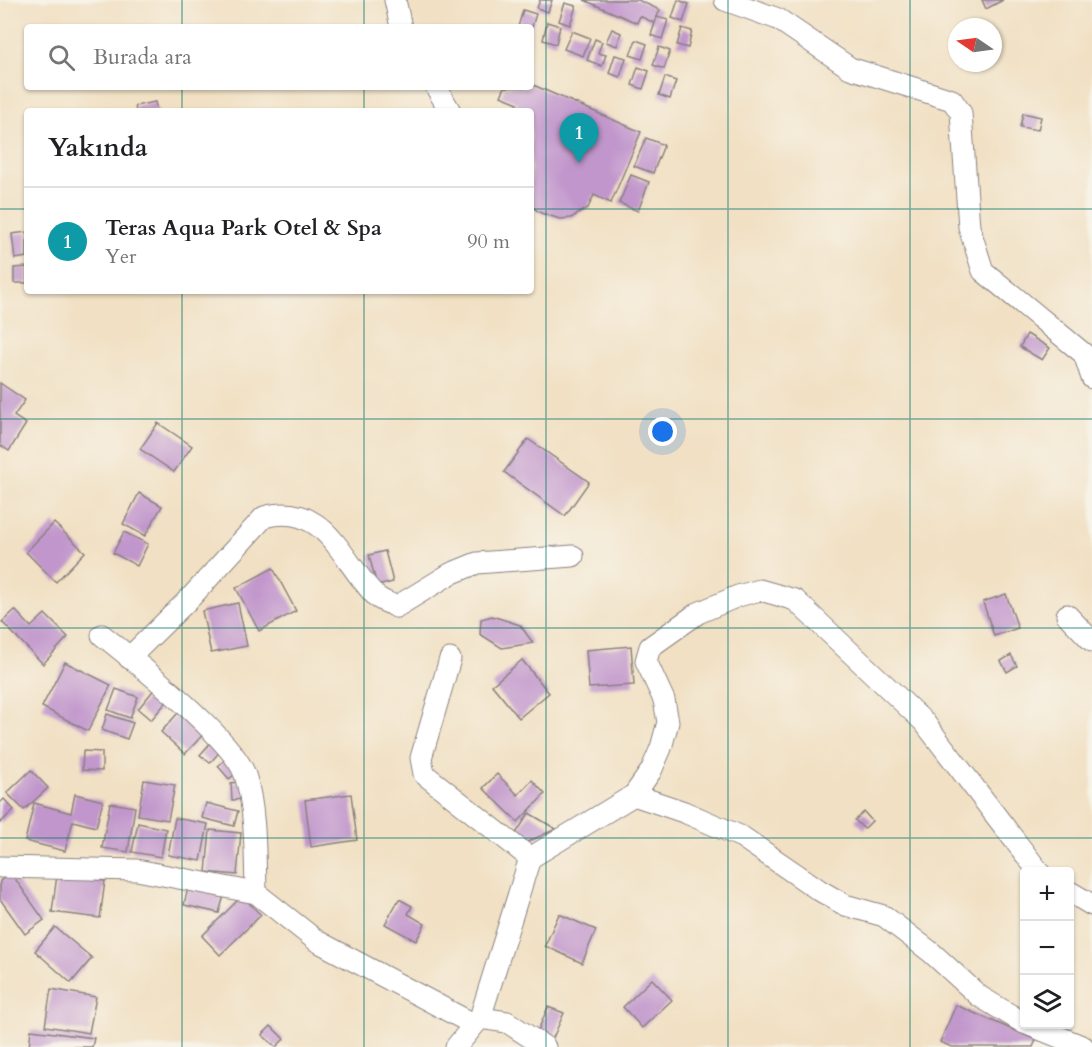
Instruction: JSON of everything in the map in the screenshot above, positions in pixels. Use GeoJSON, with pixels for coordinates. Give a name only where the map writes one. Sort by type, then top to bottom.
{"type":"FeatureCollection","features":[{"type":"Feature","properties":{"kind":"street"},"geometry":{"type":"LineString","coordinates":[[395,0],[400,24]]}},
{"type":"Feature","properties":{"kind":"street"},"geometry":{"type":"LineString","coordinates":[[726,0],[778,19],[850,68],[952,100],[961,113],[969,227],[983,271],[1084,354],[1092,378]]}},
{"type":"Feature","properties":{"kind":"street"},"geometry":{"type":"LineString","coordinates":[[438,90],[448,108]]}},
{"type":"Feature","properties":{"kind":"street"},"geometry":{"type":"LineString","coordinates":[[129,658],[192,596],[264,517],[281,513],[312,520],[354,565],[377,597],[396,607],[450,574],[477,563],[573,556]]}},
{"type":"Feature","properties":{"kind":"street"},"geometry":{"type":"LineString","coordinates":[[456,1047],[476,1021],[530,858],[634,795],[651,771],[661,748],[668,722],[664,700],[646,661],[650,647],[698,613],[738,596],[760,590],[795,600],[924,722],[1035,867]]}},
{"type":"Feature","properties":{"kind":"street"},"geometry":{"type":"LineString","coordinates":[[1067,615],[1092,641]]}},
{"type":"Feature","properties":{"kind":"street"},"geometry":{"type":"LineString","coordinates":[[102,635],[217,734],[235,756],[245,775],[250,806],[254,837],[256,893]]}},
{"type":"Feature","properties":{"kind":"street"},"geometry":{"type":"LineString","coordinates":[[450,659],[422,758],[424,774],[530,858]]}},
{"type":"Feature","properties":{"kind":"street"},"geometry":{"type":"LineString","coordinates":[[634,795],[684,812],[742,837],[836,900],[884,916],[932,953],[979,996],[1020,1021]]}},
{"type":"Feature","properties":{"kind":"street"},"geometry":{"type":"LineString","coordinates":[[0,867],[137,870],[256,893],[317,941],[476,1021],[507,1022],[545,1047]]}},
{"type":"Feature","properties":{"kind":"street"},"geometry":{"type":"LineString","coordinates":[[1074,894],[1092,905]]}},
{"type":"Feature","properties":{"kind":"street"},"geometry":{"type":"LineString","coordinates":[[1038,1029],[1084,1047]]}},
{"type":"Feature","properties":{"kind":"building"},"geometry":{"type":"Polygon","coordinates":[[[540,0],[552,0],[548,12],[537,8],[540,0]]]}},
{"type":"Feature","properties":{"kind":"building"},"geometry":{"type":"Polygon","coordinates":[[[584,0],[638,0],[660,10],[654,23],[640,16],[637,23],[584,0]]]}},
{"type":"Feature","properties":{"kind":"building"},"geometry":{"type":"Polygon","coordinates":[[[678,0],[689,4],[683,22],[672,18],[678,0]]]}},
{"type":"Feature","properties":{"kind":"building"},"geometry":{"type":"Polygon","coordinates":[[[982,0],[1003,0],[986,9],[982,0]]]}},
{"type":"Feature","properties":{"kind":"building"},"geometry":{"type":"Polygon","coordinates":[[[565,3],[576,6],[570,25],[559,21],[565,3]]]}},
{"type":"Feature","properties":{"kind":"building"},"geometry":{"type":"Polygon","coordinates":[[[523,10],[536,14],[533,24],[519,24],[523,10]]]}},
{"type":"Feature","properties":{"kind":"building"},"geometry":{"type":"Polygon","coordinates":[[[657,17],[668,20],[662,39],[651,35],[657,17]]]}},
{"type":"Feature","properties":{"kind":"building"},"geometry":{"type":"Polygon","coordinates":[[[547,22],[560,26],[556,44],[543,40],[547,22]]]}},
{"type":"Feature","properties":{"kind":"building"},"geometry":{"type":"Polygon","coordinates":[[[682,28],[692,31],[688,48],[677,45],[682,28]]]}},
{"type":"Feature","properties":{"kind":"building"},"geometry":{"type":"Polygon","coordinates":[[[612,29],[621,33],[617,46],[606,42],[612,29]]]}},
{"type":"Feature","properties":{"kind":"building"},"geometry":{"type":"Polygon","coordinates":[[[572,31],[590,38],[583,56],[564,49],[572,31]]]}},
{"type":"Feature","properties":{"kind":"building"},"geometry":{"type":"Polygon","coordinates":[[[595,39],[602,42],[598,53],[606,55],[602,66],[587,60],[595,39]]]}},
{"type":"Feature","properties":{"kind":"building"},"geometry":{"type":"Polygon","coordinates":[[[636,40],[647,44],[642,59],[630,55],[636,40]]]}},
{"type":"Feature","properties":{"kind":"building"},"geometry":{"type":"Polygon","coordinates":[[[659,47],[670,51],[664,69],[653,65],[659,47]]]}},
{"type":"Feature","properties":{"kind":"building"},"geometry":{"type":"Polygon","coordinates":[[[615,55],[626,58],[620,77],[609,73],[615,55]]]}},
{"type":"Feature","properties":{"kind":"building"},"geometry":{"type":"Polygon","coordinates":[[[638,67],[649,71],[643,89],[632,85],[638,67]]]}},
{"type":"Feature","properties":{"kind":"building"},"geometry":{"type":"Polygon","coordinates":[[[665,77],[676,81],[670,99],[659,95],[665,77]]]}},
{"type":"Feature","properties":{"kind":"building"},"geometry":{"type":"Polygon","coordinates":[[[534,85],[641,132],[611,203],[594,195],[588,208],[571,218],[560,219],[541,213],[534,208],[534,108],[516,108],[518,103],[501,96],[504,90],[534,90],[534,85]]]}},
{"type":"Feature","properties":{"kind":"building"},"geometry":{"type":"Polygon","coordinates":[[[155,102],[156,108],[135,108],[135,106],[155,102]]]}},
{"type":"Feature","properties":{"kind":"building"},"geometry":{"type":"Polygon","coordinates":[[[1023,113],[1041,117],[1038,130],[1020,127],[1023,113]]]}},
{"type":"Feature","properties":{"kind":"building"},"geometry":{"type":"Polygon","coordinates":[[[646,138],[664,145],[653,173],[634,166],[646,138]]]}},
{"type":"Feature","properties":{"kind":"building"},"geometry":{"type":"Polygon","coordinates":[[[631,175],[649,182],[638,211],[619,203],[631,175]]]}},
{"type":"Feature","properties":{"kind":"building"},"geometry":{"type":"Polygon","coordinates":[[[24,232],[24,258],[15,259],[12,234],[24,232]]]}},
{"type":"Feature","properties":{"kind":"building"},"geometry":{"type":"Polygon","coordinates":[[[24,267],[24,283],[14,283],[14,268],[24,267]]]}},
{"type":"Feature","properties":{"kind":"building"},"geometry":{"type":"Polygon","coordinates":[[[1027,334],[1050,348],[1042,360],[1020,347],[1027,334]]]}},
{"type":"Feature","properties":{"kind":"building"},"geometry":{"type":"Polygon","coordinates":[[[0,383],[25,400],[14,416],[26,424],[9,451],[0,445],[0,383]]]}},
{"type":"Feature","properties":{"kind":"building"},"geometry":{"type":"Polygon","coordinates":[[[158,423],[192,446],[174,472],[140,449],[158,423]]]}},
{"type":"Feature","properties":{"kind":"building"},"geometry":{"type":"Polygon","coordinates":[[[528,439],[589,482],[565,516],[504,472],[528,439]]]}},
{"type":"Feature","properties":{"kind":"building"},"geometry":{"type":"Polygon","coordinates":[[[139,493],[162,506],[145,536],[123,524],[139,493]]]}},
{"type":"Feature","properties":{"kind":"building"},"geometry":{"type":"Polygon","coordinates":[[[54,523],[85,552],[56,582],[26,552],[54,523]]]}},
{"type":"Feature","properties":{"kind":"building"},"geometry":{"type":"Polygon","coordinates":[[[124,532],[148,544],[137,566],[113,553],[124,532]]]}},
{"type":"Feature","properties":{"kind":"building"},"geometry":{"type":"Polygon","coordinates":[[[385,551],[393,582],[377,586],[369,555],[385,551]]]}},
{"type":"Feature","properties":{"kind":"building"},"geometry":{"type":"Polygon","coordinates":[[[273,568],[296,611],[259,631],[236,588],[273,568]]]}},
{"type":"Feature","properties":{"kind":"building"},"geometry":{"type":"Polygon","coordinates":[[[1006,594],[1018,628],[994,636],[983,602],[1006,594]]]}},
{"type":"Feature","properties":{"kind":"building"},"geometry":{"type":"Polygon","coordinates":[[[238,603],[247,646],[211,653],[202,611],[238,603]]]}},
{"type":"Feature","properties":{"kind":"building"},"geometry":{"type":"Polygon","coordinates":[[[15,610],[31,627],[45,614],[68,637],[43,664],[2,622],[15,610]]]}},
{"type":"Feature","properties":{"kind":"building"},"geometry":{"type":"Polygon","coordinates":[[[492,616],[520,625],[533,643],[502,648],[480,634],[481,619],[492,616]]]}},
{"type":"Feature","properties":{"kind":"building"},"geometry":{"type":"Polygon","coordinates":[[[631,646],[634,685],[589,688],[586,650],[631,646]]]}},
{"type":"Feature","properties":{"kind":"building"},"geometry":{"type":"Polygon","coordinates":[[[1011,655],[1017,666],[1007,672],[1001,661],[1011,655]]]}},
{"type":"Feature","properties":{"kind":"building"},"geometry":{"type":"Polygon","coordinates":[[[522,660],[549,693],[519,718],[492,685],[522,660]]]}},
{"type":"Feature","properties":{"kind":"building"},"geometry":{"type":"Polygon","coordinates":[[[65,662],[111,685],[88,731],[42,707],[65,662]]]}},
{"type":"Feature","properties":{"kind":"building"},"geometry":{"type":"Polygon","coordinates":[[[156,687],[169,699],[151,720],[138,709],[156,687]]]}},
{"type":"Feature","properties":{"kind":"building"},"geometry":{"type":"Polygon","coordinates":[[[116,689],[138,697],[130,718],[108,710],[116,689]]]}},
{"type":"Feature","properties":{"kind":"building"},"geometry":{"type":"Polygon","coordinates":[[[186,704],[211,726],[185,754],[161,732],[186,704]]]}},
{"type":"Feature","properties":{"kind":"building"},"geometry":{"type":"Polygon","coordinates":[[[107,714],[133,723],[127,739],[102,730],[107,714]]]}},
{"type":"Feature","properties":{"kind":"building"},"geometry":{"type":"Polygon","coordinates":[[[212,741],[222,749],[210,763],[200,755],[212,741]]]}},
{"type":"Feature","properties":{"kind":"building"},"geometry":{"type":"Polygon","coordinates":[[[83,751],[102,752],[102,771],[82,770],[83,751]]]}},
{"type":"Feature","properties":{"kind":"building"},"geometry":{"type":"Polygon","coordinates":[[[228,757],[239,771],[229,779],[218,766],[228,757]]]}},
{"type":"Feature","properties":{"kind":"building"},"geometry":{"type":"Polygon","coordinates":[[[31,770],[48,788],[24,810],[7,793],[31,770]]]}},
{"type":"Feature","properties":{"kind":"building"},"geometry":{"type":"Polygon","coordinates":[[[497,774],[518,795],[532,780],[545,794],[518,822],[483,788],[497,774]]]}},
{"type":"Feature","properties":{"kind":"building"},"geometry":{"type":"Polygon","coordinates":[[[144,780],[175,785],[168,820],[138,815],[144,780]]]}},
{"type":"Feature","properties":{"kind":"building"},"geometry":{"type":"Polygon","coordinates":[[[243,781],[245,799],[232,800],[231,783],[243,781]]]}},
{"type":"Feature","properties":{"kind":"building"},"geometry":{"type":"Polygon","coordinates":[[[75,794],[103,801],[96,827],[73,821],[65,851],[25,841],[34,803],[71,813],[75,794]]]}},
{"type":"Feature","properties":{"kind":"building"},"geometry":{"type":"Polygon","coordinates":[[[351,794],[357,840],[311,847],[305,800],[351,794]]]}},
{"type":"Feature","properties":{"kind":"building"},"geometry":{"type":"Polygon","coordinates":[[[4,799],[14,810],[0,823],[0,803],[4,799]]]}},
{"type":"Feature","properties":{"kind":"building"},"geometry":{"type":"Polygon","coordinates":[[[110,803],[135,807],[128,852],[102,848],[110,803]]]}},
{"type":"Feature","properties":{"kind":"building"},"geometry":{"type":"Polygon","coordinates":[[[206,803],[238,811],[234,826],[202,818],[206,803]]]}},
{"type":"Feature","properties":{"kind":"building"},"geometry":{"type":"Polygon","coordinates":[[[864,812],[872,821],[864,829],[855,820],[864,812]]]}},
{"type":"Feature","properties":{"kind":"building"},"geometry":{"type":"Polygon","coordinates":[[[529,813],[556,829],[523,844],[515,835],[529,813]]]}},
{"type":"Feature","properties":{"kind":"building"},"geometry":{"type":"Polygon","coordinates":[[[175,818],[208,824],[201,861],[168,855],[175,818]]]}},
{"type":"Feature","properties":{"kind":"building"},"geometry":{"type":"Polygon","coordinates":[[[138,823],[166,829],[161,857],[132,852],[138,823]]]}},
{"type":"Feature","properties":{"kind":"building"},"geometry":{"type":"Polygon","coordinates":[[[210,830],[241,833],[237,875],[206,872],[210,830]]]}},
{"type":"Feature","properties":{"kind":"building"},"geometry":{"type":"Polygon","coordinates":[[[11,873],[44,920],[25,934],[0,899],[0,881],[11,873]]]}},
{"type":"Feature","properties":{"kind":"building"},"geometry":{"type":"Polygon","coordinates":[[[57,875],[105,881],[100,918],[52,912],[57,875]]]}},
{"type":"Feature","properties":{"kind":"building"},"geometry":{"type":"Polygon","coordinates":[[[189,883],[225,892],[219,913],[184,905],[189,883]]]}},
{"type":"Feature","properties":{"kind":"building"},"geometry":{"type":"Polygon","coordinates":[[[242,896],[261,915],[220,955],[202,936],[242,896]]]}},
{"type":"Feature","properties":{"kind":"building"},"geometry":{"type":"Polygon","coordinates":[[[399,899],[412,906],[408,914],[425,924],[416,941],[385,924],[399,899]]]}},
{"type":"Feature","properties":{"kind":"building"},"geometry":{"type":"Polygon","coordinates":[[[559,914],[596,930],[582,963],[545,946],[559,914]]]}},
{"type":"Feature","properties":{"kind":"building"},"geometry":{"type":"Polygon","coordinates":[[[55,927],[92,958],[71,983],[35,951],[55,927]]]}},
{"type":"Feature","properties":{"kind":"building"},"geometry":{"type":"Polygon","coordinates":[[[652,979],[672,1000],[642,1028],[623,1007],[652,979]]]}},
{"type":"Feature","properties":{"kind":"building"},"geometry":{"type":"Polygon","coordinates":[[[51,989],[96,997],[89,1033],[45,1026],[51,989]]]}},
{"type":"Feature","properties":{"kind":"building"},"geometry":{"type":"Polygon","coordinates":[[[956,1005],[1036,1040],[1033,1047],[952,1047],[940,1042],[956,1005]]]}},
{"type":"Feature","properties":{"kind":"building"},"geometry":{"type":"Polygon","coordinates":[[[548,1007],[564,1013],[552,1040],[537,1033],[548,1007]]]}},
{"type":"Feature","properties":{"kind":"building"},"geometry":{"type":"Polygon","coordinates":[[[271,1026],[284,1039],[276,1047],[262,1035],[271,1026]]]}},
{"type":"Feature","properties":{"kind":"building"},"geometry":{"type":"Polygon","coordinates":[[[31,1030],[94,1038],[92,1047],[29,1047],[31,1030]]]}},
{"type":"Feature","properties":{"kind":"place","name":"Teras Aqua Park Otel & Spa"},"geometry":{"type":"Point","coordinates":[579,163]}}]}
